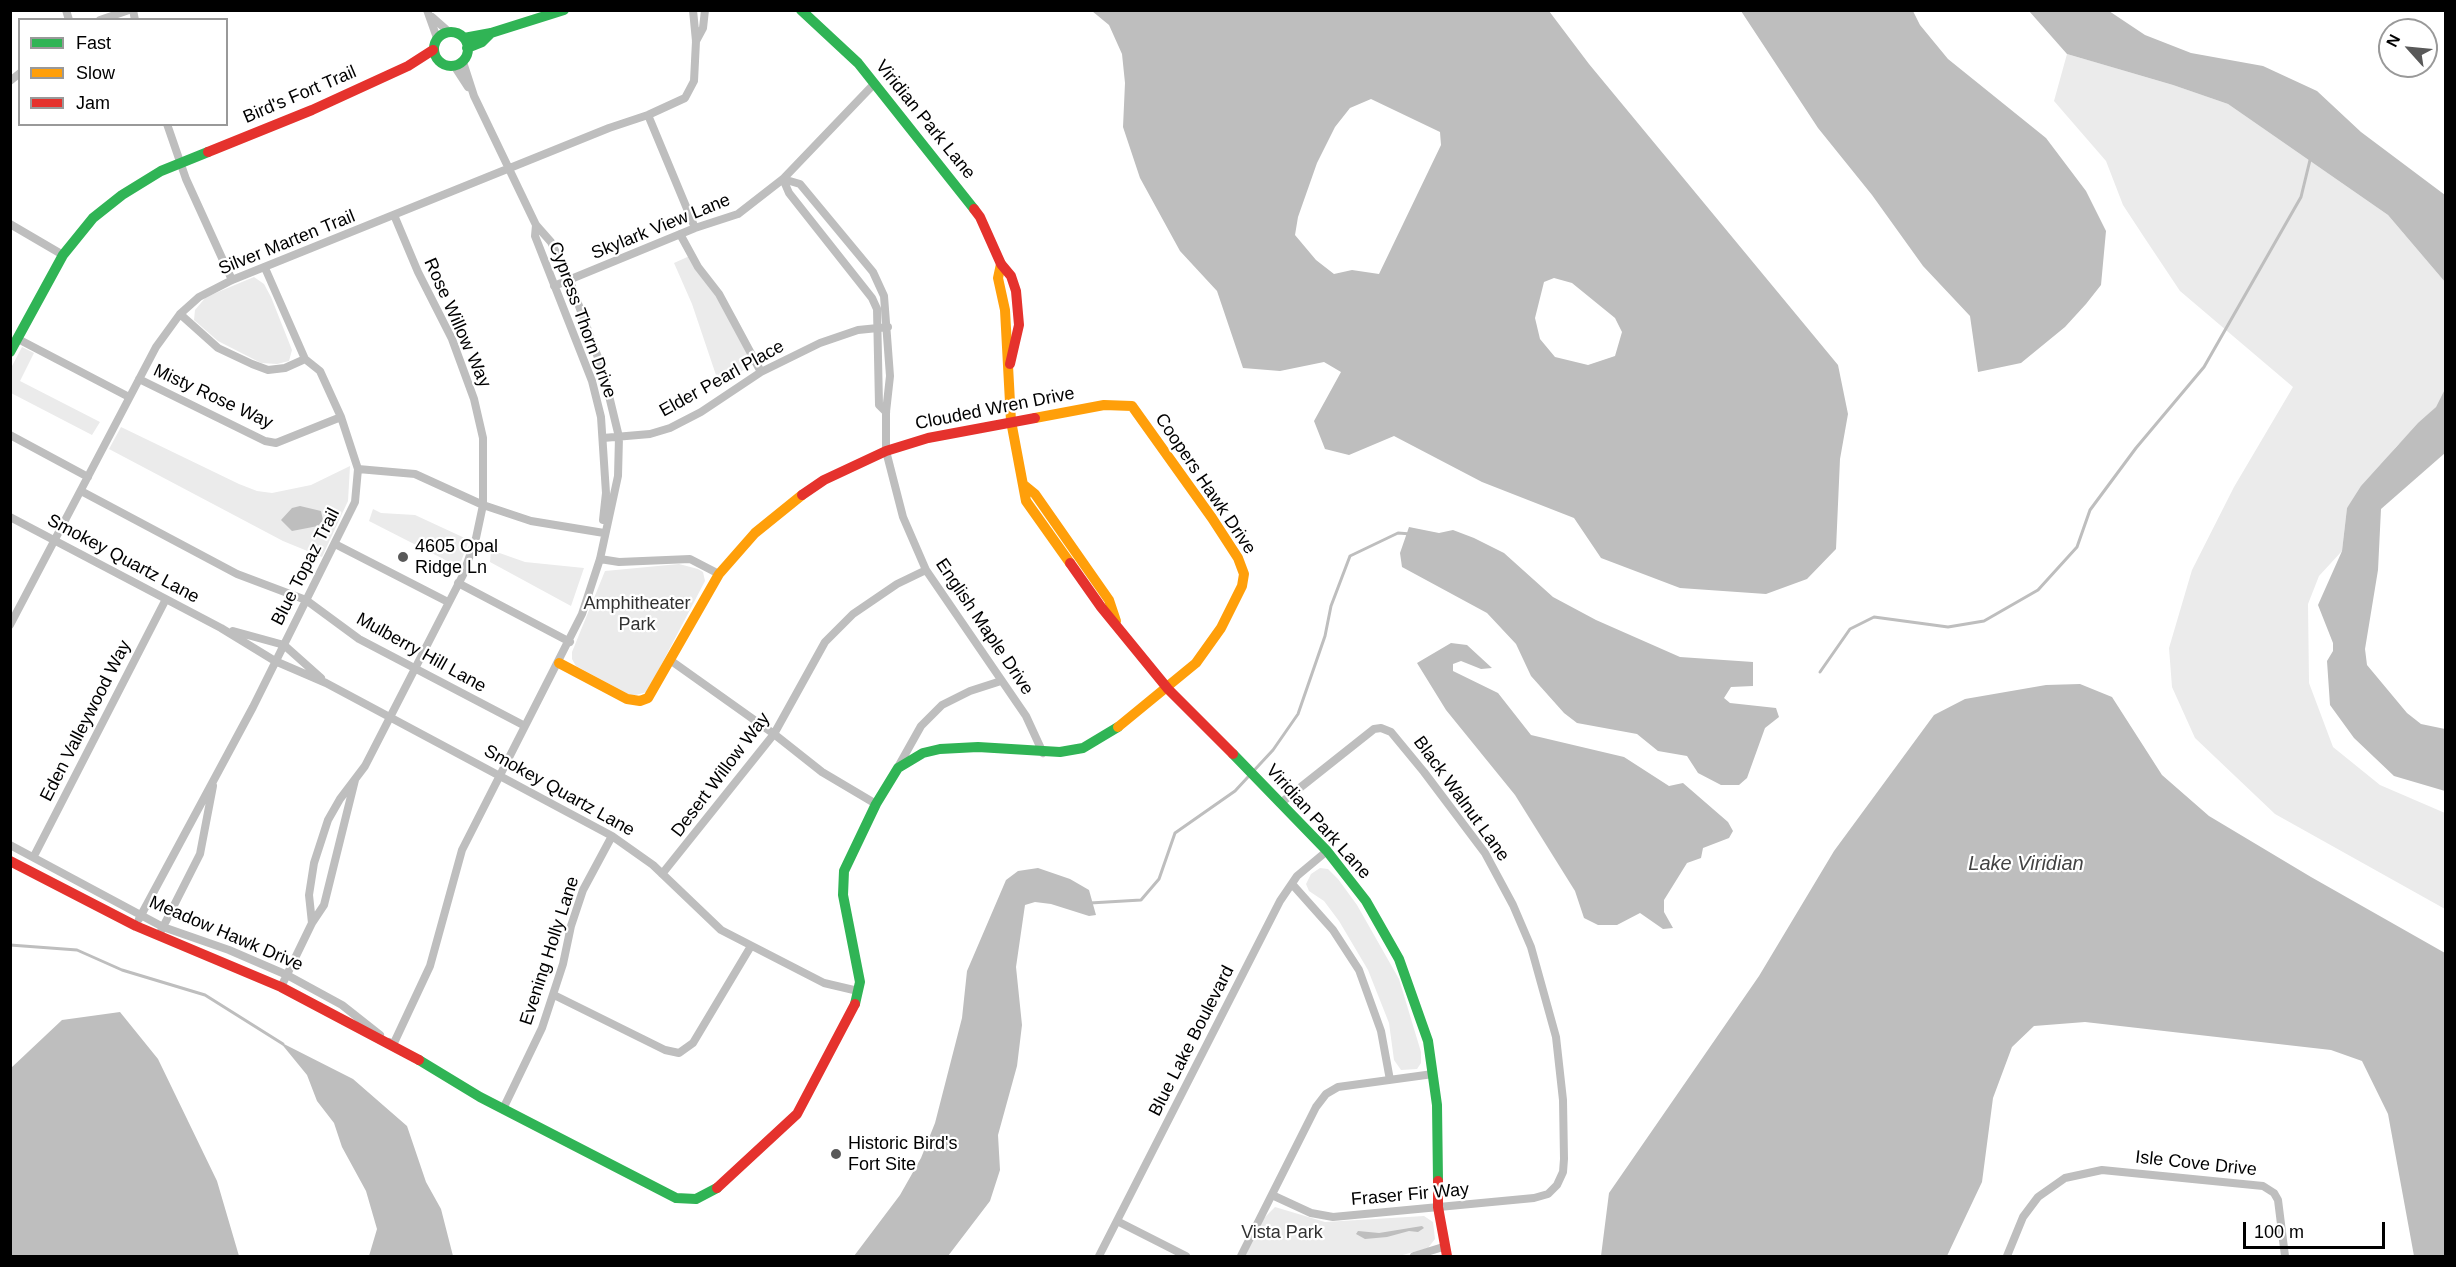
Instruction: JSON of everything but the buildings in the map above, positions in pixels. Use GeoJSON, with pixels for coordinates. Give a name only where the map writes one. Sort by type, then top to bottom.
{"type":"FeatureCollection","features":[{"type":"Feature","properties":{"kind":"street"},"geometry":{"type":"LineString","coordinates":[[106,18],[131,10]]}},
{"type":"Feature","properties":{"kind":"street"},"geometry":{"type":"LineString","coordinates":[[429,13],[449,32],[466,43],[482,42],[491,33],[564,10]]}},
{"type":"Feature","properties":{"kind":"street","name":"Silver Marten Trail"},"geometry":{"type":"LineString","coordinates":[[10,625],[156,346],[180,314],[199,297],[232,280],[510,167],[648,115],[685,98],[691,90],[696,41],[693,10]]}},
{"type":"Feature","properties":{"kind":"street","name":"Silver Marten Trail"},"geometry":{"type":"LineString","coordinates":[[696,41],[703,28],[705,10]]}},
{"type":"Feature","properties":{"kind":"street","name":"Viridian Park Lane"},"geometry":{"type":"LineString","coordinates":[[801,11],[858,63],[974,207],[1001,264],[1011,276],[1019,308],[1016,344],[1009,366],[1011,421],[1024,485],[1035,494],[1109,600],[1117,624],[1168,689],[1282,802],[1327,851],[1366,901],[1399,959],[1428,1041],[1437,1105],[1438,1208],[1445,1252]]}},
{"type":"Feature","properties":{"kind":"street"},"geometry":{"type":"LineString","coordinates":[[429,13],[437,38],[434,50],[438,61],[459,65],[466,43]]}},
{"type":"Feature","properties":{"kind":"street"},"geometry":{"type":"LineString","coordinates":[[437,38],[449,32]]}},
{"type":"Feature","properties":{"kind":"street","name":"Bird's Fort Trail"},"geometry":{"type":"LineString","coordinates":[[10,352],[63,255],[93,218],[122,195],[161,171],[312,110],[408,66],[434,50]]}},
{"type":"Feature","properties":{"kind":"street","name":"Bird's Fort Trail"},"geometry":{"type":"LineString","coordinates":[[408,66],[438,61]]}},
{"type":"Feature","properties":{"kind":"street","name":"Cypress Thorn Drive"},"geometry":{"type":"LineString","coordinates":[[393,1045],[430,966],[462,850],[570,642],[592,587],[618,476],[619,437],[603,371],[568,279],[551,242],[536,225],[459,65]]}},
{"type":"Feature","properties":{"kind":"street","name":"Skylark View Lane"},"geometry":{"type":"LineString","coordinates":[[554,286],[695,228],[738,214],[783,179],[874,84]]}},
{"type":"Feature","properties":{"kind":"street"},"geometry":{"type":"LineString","coordinates":[[648,115],[695,228]]}},
{"type":"Feature","properties":{"kind":"street"},"geometry":{"type":"LineString","coordinates":[[168,126],[180,164],[232,280]]}},
{"type":"Feature","properties":{"kind":"street","name":"English Maple Drive"},"geometry":{"type":"LineString","coordinates":[[783,179],[800,184],[873,272],[884,296],[890,376],[885,412],[886,452],[903,517],[926,570],[1026,716],[1043,753]]}},
{"type":"Feature","properties":{"kind":"street","name":"English Maple Drive"},"geometry":{"type":"LineString","coordinates":[[783,179],[789,193],[872,297],[877,309],[878,398],[879,405],[885,412]]}},
{"type":"Feature","properties":{"kind":"street","name":"Rose Willow Way"},"geometry":{"type":"LineString","coordinates":[[312,923],[309,895],[314,863],[328,820],[365,766],[458,584],[473,547],[483,505],[483,438],[474,399],[452,339],[418,272],[394,215]]}},
{"type":"Feature","properties":{"kind":"street"},"geometry":{"type":"LineString","coordinates":[[10,224],[63,255]]}},
{"type":"Feature","properties":{"kind":"street","name":"Cypress Thorn Drive"},"geometry":{"type":"LineString","coordinates":[[536,225],[535,236],[592,381],[603,438],[606,493],[604,533]]}},
{"type":"Feature","properties":{"kind":"street"},"geometry":{"type":"LineString","coordinates":[[681,234],[698,267],[719,294],[761,372]]}},
{"type":"Feature","properties":{"kind":"street","name":"Blue Topaz Trail"},"geometry":{"type":"LineString","coordinates":[[138,921],[284,645],[355,502],[358,469],[341,417],[320,371],[305,359],[265,268]]}},
{"type":"Feature","properties":{"kind":"street"},"geometry":{"type":"LineString","coordinates":[[180,314],[218,348],[268,370],[285,368],[305,359]]}},
{"type":"Feature","properties":{"kind":"street","name":"Elder Pearl Place"},"geometry":{"type":"LineString","coordinates":[[603,438],[650,434],[670,428],[701,412],[761,372],[820,343],[858,330],[888,327]]}},
{"type":"Feature","properties":{"kind":"street"},"geometry":{"type":"LineString","coordinates":[[18,339],[129,398]]}},
{"type":"Feature","properties":{"kind":"street","name":"Misty Rose Way"},"geometry":{"type":"LineString","coordinates":[[139,379],[265,441],[276,443],[341,417]]}},
{"type":"Feature","properties":{"kind":"street","name":"Clouded Wren Drive"},"geometry":{"type":"LineString","coordinates":[[559,663],[627,699],[640,701],[648,698],[655,690],[720,574],[755,533],[801,496],[836,473],[886,452],[938,435],[1104,405],[1132,406]]}},
{"type":"Feature","properties":{"kind":"street","name":"Coopers Hawk Drive"},"geometry":{"type":"LineString","coordinates":[[696,1199],[715,1190],[797,1114],[844,1029],[858,991],[859,969],[843,880],[849,858],[876,804],[898,768],[923,753],[940,749],[978,747],[1043,753],[1075,750],[1090,744],[1168,689],[1206,651],[1236,600],[1244,574],[1238,558],[1132,406]]}},
{"type":"Feature","properties":{"kind":"street"},"geometry":{"type":"LineString","coordinates":[[10,435],[88,477]]}},
{"type":"Feature","properties":{"kind":"street"},"geometry":{"type":"LineString","coordinates":[[358,469],[416,474],[483,505],[531,521],[604,533]]}},
{"type":"Feature","properties":{"kind":"street","name":"Mulberry Hill Lane"},"geometry":{"type":"LineString","coordinates":[[81,491],[237,574],[306,600],[359,639],[525,726]]}},
{"type":"Feature","properties":{"kind":"street","name":"Smokey Quartz Lane"},"geometry":{"type":"LineString","coordinates":[[10,517],[221,628],[275,661],[326,683],[612,836],[662,874],[721,930],[824,983],[858,991]]}},
{"type":"Feature","properties":{"kind":"street"},"geometry":{"type":"LineString","coordinates":[[335,544],[448,602]]}},
{"type":"Feature","properties":{"kind":"street"},"geometry":{"type":"LineString","coordinates":[[600,559],[619,561],[690,559],[720,574]]}},
{"type":"Feature","properties":{"kind":"street","name":"Desert Willow Way"},"geometry":{"type":"LineString","coordinates":[[662,874],[774,734],[825,642],[853,614],[897,584],[926,570]]}},
{"type":"Feature","properties":{"kind":"street"},"geometry":{"type":"LineString","coordinates":[[458,584],[570,642]]}},
{"type":"Feature","properties":{"kind":"street","name":"Eden Valleywood Way"},"geometry":{"type":"LineString","coordinates":[[33,856],[166,599]]}},
{"type":"Feature","properties":{"kind":"street","name":"Smokey Quartz Lane"},"geometry":{"type":"LineString","coordinates":[[221,628],[284,645],[326,683]]}},
{"type":"Feature","properties":{"kind":"street"},"geometry":{"type":"LineString","coordinates":[[670,660],[774,734],[822,772],[876,804]]}},
{"type":"Feature","properties":{"kind":"street"},"geometry":{"type":"LineString","coordinates":[[898,768],[921,726],[942,705],[970,691],[1001,681]]}},
{"type":"Feature","properties":{"kind":"street","name":"Black Walnut Lane"},"geometry":{"type":"LineString","coordinates":[[1282,802],[1368,731],[1381,728],[1396,737],[1474,836],[1495,869],[1522,926],[1552,1020],[1561,1075],[1564,1160],[1563,1172],[1554,1189]]}},
{"type":"Feature","properties":{"kind":"street","name":"Rose Willow Way"},"geometry":{"type":"LineString","coordinates":[[281,987],[312,923],[324,905],[357,776]]}},
{"type":"Feature","properties":{"kind":"street","name":"Blue Topaz Trail"},"geometry":{"type":"LineString","coordinates":[[161,932],[200,854],[214,778]]}},
{"type":"Feature","properties":{"kind":"street","name":"Evening Holly Lane"},"geometry":{"type":"LineString","coordinates":[[503,1109],[542,1028],[554,995],[576,908],[612,836]]}},
{"type":"Feature","properties":{"kind":"street","name":"Meadow Hawk Drive"},"geometry":{"type":"LineString","coordinates":[[10,845],[33,856],[138,921]]}},
{"type":"Feature","properties":{"kind":"street","name":"Blue Lake Boulevard"},"geometry":{"type":"LineString","coordinates":[[1099,1257],[1275,911],[1306,867],[1327,851]]}},
{"type":"Feature","properties":{"kind":"street","name":"Meadow Hawk Drive"},"geometry":{"type":"LineString","coordinates":[[10,861],[281,987],[393,1045],[503,1109],[676,1198],[696,1199]]}},
{"type":"Feature","properties":{"kind":"street"},"geometry":{"type":"LineString","coordinates":[[1292,884],[1333,930],[1359,970],[1381,1031],[1390,1080]]}},
{"type":"Feature","properties":{"kind":"street","name":"Meadow Hawk Drive"},"geometry":{"type":"LineString","coordinates":[[161,932],[229,950],[287,975],[342,1005],[393,1045]]}},
{"type":"Feature","properties":{"kind":"street"},"geometry":{"type":"LineString","coordinates":[[554,995],[665,1050],[679,1053],[693,1043],[751,946]]}},
{"type":"Feature","properties":{"kind":"street"},"geometry":{"type":"LineString","coordinates":[[1240,1257],[1316,1107],[1326,1094],[1338,1087],[1433,1074]]}},
{"type":"Feature","properties":{"kind":"street","name":"Isle Cove Drive"},"geometry":{"type":"LineString","coordinates":[[2007,1257],[2030,1206],[2051,1186],[2075,1174],[2102,1170],[2263,1186],[2271,1190],[2278,1200],[2284,1257]]}},
{"type":"Feature","properties":{"kind":"street","name":"Fraser Fir Way"},"geometry":{"type":"LineString","coordinates":[[1272,1195],[1311,1213],[1333,1217],[1534,1198],[1554,1189]]}},
{"type":"Feature","properties":{"kind":"street"},"geometry":{"type":"LineString","coordinates":[[1117,1221],[1171,1253],[1186,1257]]}},
{"type":"Feature","properties":{"kind":"street"},"geometry":{"type":"LineString","coordinates":[[1414,1257],[1445,1252]]}},
{"type":"Feature","properties":{"kind":"green space"},"geometry":{"type":"Polygon","coordinates":[[[2067,54],[2173,85],[2228,104],[2388,215],[2445,282],[2445,389],[2436,407],[2396,447],[2347,508],[2342,551],[2319,576],[2308,604],[2309,683],[2333,747],[2380,785],[2445,813],[2445,909],[2275,814],[2195,738],[2172,687],[2169,648],[2192,570],[2234,487],[2293,387],[2180,291],[2123,205],[2106,161],[2054,101],[2067,54]]]}},
{"type":"Feature","properties":{"kind":"green space"},"geometry":{"type":"Polygon","coordinates":[[[694,254],[736,317],[759,361],[719,384],[692,304],[674,263],[694,254]]]}},
{"type":"Feature","properties":{"kind":"green space"},"geometry":{"type":"Polygon","coordinates":[[[254,277],[264,284],[271,297],[292,350],[289,361],[277,364],[261,363],[218,341],[194,320],[195,310],[206,297],[254,277]]]}},
{"type":"Feature","properties":{"kind":"green space"},"geometry":{"type":"Polygon","coordinates":[[[22,347],[34,353],[20,381],[100,422],[92,435],[11,393],[11,368],[22,347]]]}},
{"type":"Feature","properties":{"kind":"green space"},"geometry":{"type":"Polygon","coordinates":[[[121,427],[257,491],[272,493],[311,485],[350,466],[348,501],[322,557],[283,541],[109,449],[121,427]]]}},
{"type":"Feature","properties":{"kind":"green space"},"geometry":{"type":"Polygon","coordinates":[[[373,509],[381,513],[415,515],[469,540],[459,567],[369,521],[373,509]]]}},
{"type":"Feature","properties":{"kind":"green space"},"geometry":{"type":"Polygon","coordinates":[[[491,550],[525,562],[584,568],[571,606],[490,562],[491,550]]]}},
{"type":"Feature","properties":{"kind":"green space","name":"Amphitheater Park"},"geometry":{"type":"Polygon","coordinates":[[[679,564],[703,572],[705,581],[647,692],[632,696],[576,666],[572,659],[572,652],[605,571],[679,564]]]}},
{"type":"Feature","properties":{"kind":"green space"},"geometry":{"type":"Polygon","coordinates":[[[1320,868],[1328,869],[1338,879],[1357,905],[1399,979],[1421,1052],[1421,1063],[1417,1069],[1401,1070],[1394,1060],[1389,1023],[1368,970],[1339,921],[1324,901],[1309,891],[1306,884],[1311,874],[1320,868]]]}},
{"type":"Feature","properties":{"kind":"green space","name":"Vista Park"},"geometry":{"type":"Polygon","coordinates":[[[1275,1207],[1325,1222],[1424,1216],[1433,1222],[1435,1239],[1428,1248],[1399,1256],[1245,1256],[1263,1219],[1275,1207]]]}},
{"type":"Feature","properties":{"kind":"water"},"geometry":{"type":"Polygon","coordinates":[[[1092,11],[1549,11],[1589,64],[1838,365],[1848,414],[1840,459],[1836,549],[1807,579],[1766,594],[1680,588],[1601,558],[1574,518],[1482,482],[1394,436],[1349,455],[1325,449],[1314,421],[1341,372],[1324,362],[1280,371],[1243,368],[1217,291],[1180,251],[1140,178],[1123,127],[1125,83],[1122,54],[1109,25],[1092,11]],[[1371,99],[1350,108],[1335,127],[1317,163],[1298,217],[1295,235],[1316,260],[1334,274],[1352,270],[1379,274],[1441,145],[1440,132],[1371,99]],[[1554,278],[1544,282],[1535,318],[1540,339],[1555,357],[1588,365],[1615,356],[1622,332],[1615,318],[1572,283],[1554,278]]]}},
{"type":"Feature","properties":{"kind":"water"},"geometry":{"type":"Polygon","coordinates":[[[1741,11],[1913,11],[1920,25],[1948,59],[2046,138],[2086,191],[2106,231],[2101,285],[2086,304],[2065,327],[2021,363],[1978,372],[1970,316],[1923,266],[1872,195],[1818,128],[1741,11]]]}},
{"type":"Feature","properties":{"kind":"water"},"geometry":{"type":"Polygon","coordinates":[[[2029,11],[2109,11],[2145,35],[2191,53],[2263,66],[2317,91],[2361,132],[2445,195],[2445,282],[2388,215],[2228,104],[2173,85],[2067,54],[2029,11]]]}},
{"type":"Feature","properties":{"kind":"water"},"geometry":{"type":"Polygon","coordinates":[[[2445,389],[2445,453],[2381,509],[2378,570],[2365,649],[2367,665],[2407,713],[2421,724],[2445,729],[2445,791],[2394,776],[2354,738],[2330,705],[2327,661],[2333,651],[2333,643],[2318,605],[2342,551],[2347,508],[2361,486],[2418,423],[2436,407],[2445,389]]]}},
{"type":"Feature","properties":{"kind":"water"},"geometry":{"type":"Polygon","coordinates":[[[300,506],[321,511],[323,520],[318,526],[292,531],[281,520],[292,508],[300,506]]]}},
{"type":"Feature","properties":{"kind":"water"},"geometry":{"type":"Polygon","coordinates":[[[1409,527],[1439,533],[1453,530],[1474,538],[1504,553],[1553,597],[1596,620],[1680,657],[1753,662],[1753,686],[1731,687],[1724,698],[1730,703],[1776,708],[1779,717],[1765,728],[1747,778],[1739,785],[1721,785],[1698,773],[1687,756],[1658,751],[1637,734],[1577,723],[1564,713],[1531,676],[1516,644],[1487,613],[1402,567],[1400,553],[1409,527]]]}},
{"type":"Feature","properties":{"kind":"water"},"geometry":{"type":"Polygon","coordinates":[[[1451,643],[1467,645],[1492,668],[1481,669],[1461,661],[1453,664],[1453,671],[1498,693],[1531,735],[1624,757],[1669,786],[1683,783],[1728,822],[1733,831],[1729,838],[1703,848],[1701,858],[1687,863],[1664,900],[1664,912],[1673,928],[1663,929],[1640,913],[1617,925],[1598,925],[1584,918],[1575,891],[1515,795],[1446,710],[1417,663],[1451,643]]]}},
{"type":"Feature","properties":{"kind":"water","name":"Lake Viridian"},"geometry":{"type":"Polygon","coordinates":[[[2080,684],[2112,697],[2162,775],[2209,816],[2445,953],[2445,1256],[2414,1256],[2388,1114],[2362,1061],[2331,1050],[2085,1022],[2034,1026],[2012,1047],[1993,1098],[1982,1182],[1947,1256],[1601,1256],[1609,1193],[1759,976],[1834,851],[1934,715],[1965,699],[2046,685],[2080,684]]]}},
{"type":"Feature","properties":{"kind":"water"},"geometry":{"type":"Polygon","coordinates":[[[1038,868],[1070,879],[1089,890],[1096,915],[1089,916],[1051,904],[1035,902],[1025,905],[1016,967],[1022,1025],[1017,1066],[998,1135],[1000,1170],[990,1201],[948,1256],[854,1256],[900,1195],[921,1158],[935,1123],[962,1018],[967,971],[1006,880],[1018,871],[1038,868]]]}},
{"type":"Feature","properties":{"kind":"water"},"geometry":{"type":"Polygon","coordinates":[[[120,1012],[158,1059],[217,1181],[239,1256],[11,1256],[11,1068],[62,1020],[120,1012]]]}},
{"type":"Feature","properties":{"kind":"water"},"geometry":{"type":"Polygon","coordinates":[[[280,1042],[353,1079],[407,1126],[426,1182],[441,1209],[453,1256],[369,1256],[377,1229],[366,1191],[342,1147],[334,1123],[317,1101],[307,1075],[280,1042]]]}},
{"type":"Feature","properties":{"kind":"water"},"geometry":{"type":"Polygon","coordinates":[[[1422,1226],[1424,1228],[1418,1232],[1409,1231],[1387,1237],[1365,1239],[1356,1234],[1358,1231],[1379,1233],[1422,1226]]]}},
{"type":"Feature","properties":{"kind":"waterway"},"geometry":{"type":"LineString","coordinates":[[1820,672],[1850,629],[1874,617],[1948,627],[1984,621],[2038,590],[2077,547],[2090,510],[2136,448],[2204,367],[2301,197],[2310,160]]}},
{"type":"Feature","properties":{"kind":"waterway"},"geometry":{"type":"LineString","coordinates":[[1090,903],[1141,900],[1159,879],[1175,833],[1235,791],[1273,750],[1298,714],[1325,636],[1331,606],[1350,556],[1398,533],[1411,534]]}},
{"type":"Feature","properties":{"kind":"waterway"},"geometry":{"type":"LineString","coordinates":[[10,945],[77,950],[122,970],[205,995],[283,1044]]}},
{"type":"Feature","properties":{"kind":"traffic: fast"},"geometry":{"type":"LineString","coordinates":[[464,38],[491,33],[564,10]]}},
{"type":"Feature","properties":{"kind":"traffic: fast"},"geometry":{"type":"LineString","coordinates":[[801,10],[858,63],[974,209]]}},
{"type":"Feature","properties":{"kind":"traffic: fast"},"geometry":{"type":"LineString","coordinates":[[451,32],[463,37],[468,49],[463,61],[451,66],[439,61],[434,49],[439,37],[451,32]]}},
{"type":"Feature","properties":{"kind":"traffic: fast"},"geometry":{"type":"LineString","coordinates":[[467,48],[482,42],[491,33]]}},
{"type":"Feature","properties":{"kind":"traffic: fast"},"geometry":{"type":"LineString","coordinates":[[10,352],[63,255],[93,218],[122,195],[161,171],[208,152]]}},
{"type":"Feature","properties":{"kind":"traffic: fast"},"geometry":{"type":"LineString","coordinates":[[855,1004],[860,982],[843,895],[844,871],[876,804],[898,768],[923,753],[940,749],[978,747],[1060,752],[1083,748],[1118,727]]}},
{"type":"Feature","properties":{"kind":"traffic: fast"},"geometry":{"type":"LineString","coordinates":[[1233,754],[1327,851],[1366,901],[1399,959],[1428,1041],[1437,1105],[1438,1181]]}},
{"type":"Feature","properties":{"kind":"traffic: fast"},"geometry":{"type":"LineString","coordinates":[[419,1060],[480,1097],[676,1198],[696,1199],[717,1188]]}},
{"type":"Feature","properties":{"kind":"traffic: slow"},"geometry":{"type":"LineString","coordinates":[[1001,264],[998,278],[1005,310],[1011,421],[1026,501],[1070,563]]}},
{"type":"Feature","properties":{"kind":"traffic: slow"},"geometry":{"type":"LineString","coordinates":[[1035,418],[1104,405],[1132,406],[1212,518],[1238,558],[1244,574],[1242,586],[1221,628],[1196,663],[1118,727]]}},
{"type":"Feature","properties":{"kind":"traffic: slow"},"geometry":{"type":"LineString","coordinates":[[1024,485],[1035,494],[1109,600],[1116,621]]}},
{"type":"Feature","properties":{"kind":"traffic: slow"},"geometry":{"type":"LineString","coordinates":[[559,663],[627,699],[640,701],[648,698],[719,574],[755,533],[802,495]]}},
{"type":"Feature","properties":{"kind":"traffic: jam"},"geometry":{"type":"LineString","coordinates":[[208,152],[312,110],[408,66],[433,50]]}},
{"type":"Feature","properties":{"kind":"traffic: jam"},"geometry":{"type":"LineString","coordinates":[[974,209],[980,217],[1001,264],[1011,276],[1016,291],[1019,325],[1010,364]]}},
{"type":"Feature","properties":{"kind":"traffic: jam"},"geometry":{"type":"LineString","coordinates":[[802,495],[824,480],[886,451],[928,438],[1035,418]]}},
{"type":"Feature","properties":{"kind":"traffic: jam"},"geometry":{"type":"LineString","coordinates":[[1070,563],[1101,607],[1168,689],[1233,754]]}},
{"type":"Feature","properties":{"kind":"traffic: jam"},"geometry":{"type":"LineString","coordinates":[[10,861],[136,926],[281,987],[419,1060]]}},
{"type":"Feature","properties":{"kind":"traffic: jam"},"geometry":{"type":"LineString","coordinates":[[717,1188],[797,1114],[855,1004]]}},
{"type":"Feature","properties":{"kind":"traffic: jam"},"geometry":{"type":"LineString","coordinates":[[1438,1181],[1438,1207],[1447,1256]]}},
{"type":"Feature","properties":{"kind":"place","name":"4605 Opal Ridge Ln"},"geometry":{"type":"Point","coordinates":[403,557]}},
{"type":"Feature","properties":{"kind":"place","name":"Historic Bird's Fort Site"},"geometry":{"type":"Point","coordinates":[836,1154]}}]}
